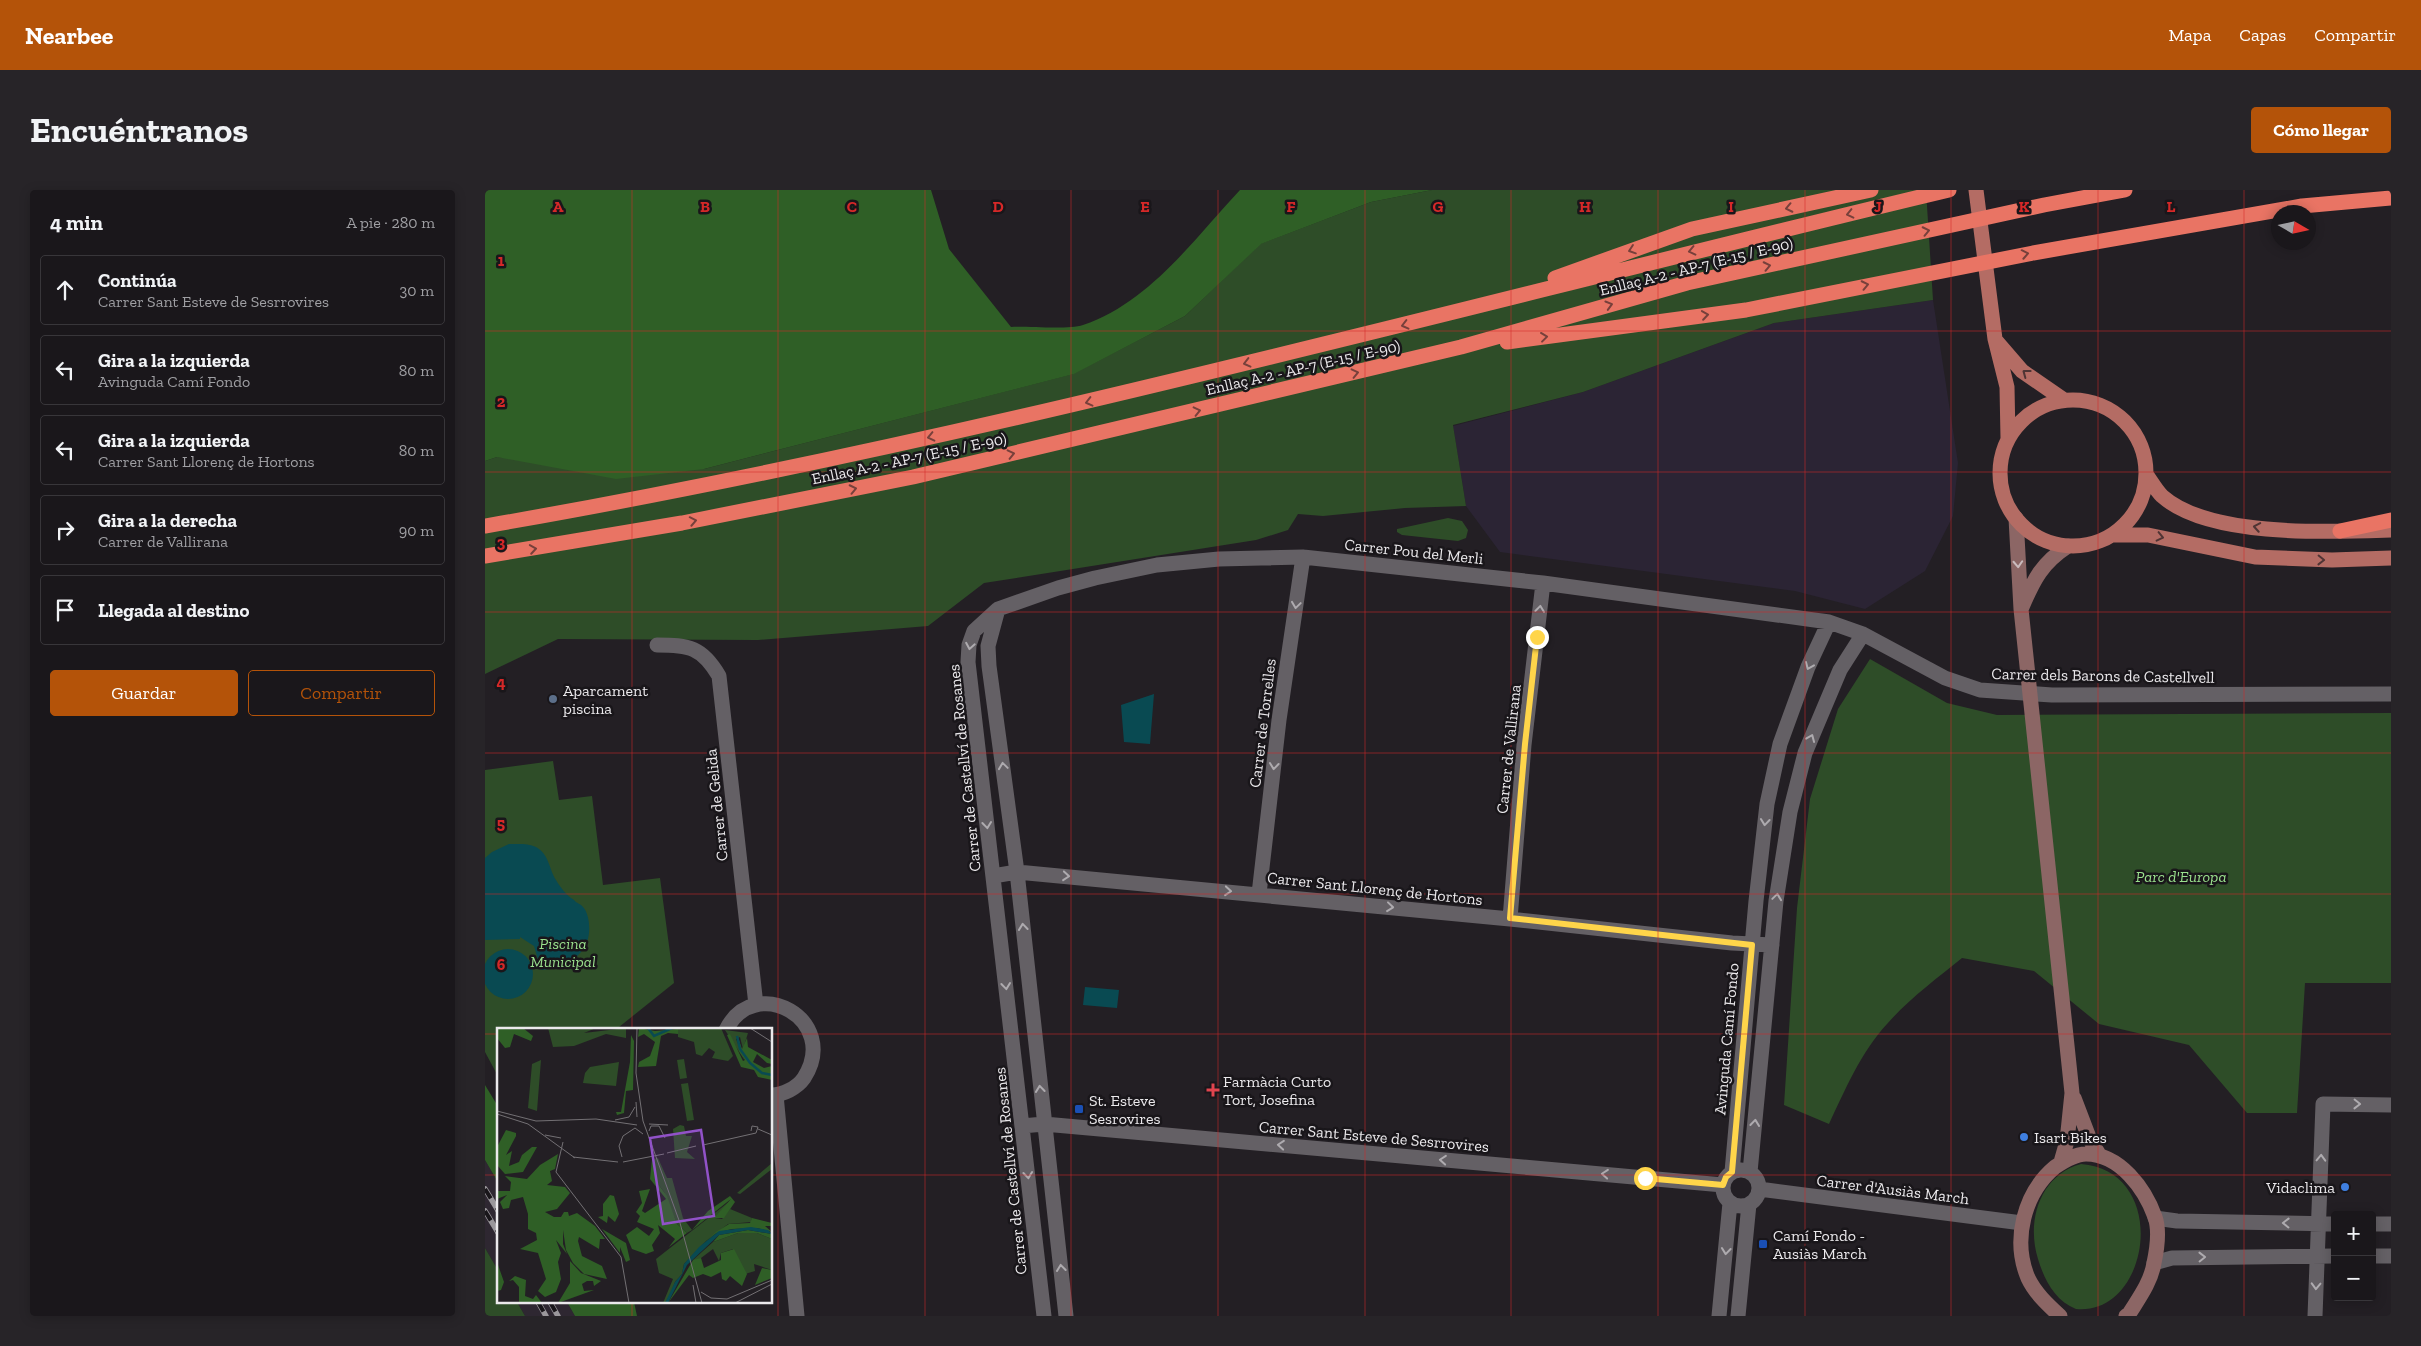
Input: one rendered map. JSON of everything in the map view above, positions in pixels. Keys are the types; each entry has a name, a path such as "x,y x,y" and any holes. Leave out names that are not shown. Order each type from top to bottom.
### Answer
{"highway":[{"path":"1452,314 1692,230 1871,190"},
{"name":"Enllaç A-2 - AP-7 (E-15 / E-90)","path":"485,526 796,468 1075,405 1452,314 1677,255 1949,190"},
{"name":"Enllaç A-2 - AP-7 (E-15 / E-90)","path":"485,556 682,523 913,477 1461,347 1687,283 2044,205 2125,190"},
{"path":"1461,347 1746,310 2052,250 2302,206 2391,198"},
{"path":"2340,532 2391,520"}],"main road":[{"path":"1976,190 1995,339 2007,387 2008,439"},
{"path":"1995,339 2022,371 2064,400"},
{"path":"2112,536 2130,519 2142,498 2147,474 2143,449 2131,427 2112,410 2089,401 2064,400 2041,406 2022,420 2008,439 2001,461 2000,484 2007,506 2016,518 2035,536 2051,543 2068,546 2091,544 2112,536 2148,535 2247,555 2282,559 2391,558"},
{"path":"2147,474 2161,495 2178,507 2210,519 2269,529 2303,532 2391,530"},
{"path":"2016,518 2021,608 2073,1093 2067,1142 2061,1162"},
{"path":"2021,608 2034,579 2043,567 2052,556 2068,546"},
{"path":"2073,1093 2090,1140 2100,1156"},
{"path":"2060,1316 2043,1300 2028,1278 2020,1247 2023,1223 2031,1197 2045,1176 2061,1162 2077,1155 2100,1156 2122,1167 2131,1176 2155,1218 2157,1239 2151,1276 2128,1315"}],"street":[{"name":"Carrer Pou del Merli","path":"999,609 1058,588 1157,565 1219,559 1303,557 1543,584 1829,622"},
{"name":"Carrer de Torrelles","path":"1259,894 1279,720 1303,557"},
{"name":"Carrer de Vallirana","path":"1510,918 1525,744 1543,584"},
{"path":"999,609 988,646 989,666 1017,872 1066,1316"},
{"name":"Carrer de Castellví de Rosanes","path":"999,609 974,631 969,645 968,662 1044,1316"},
{"name":"Carrer dels Barons de Castellvell","path":"1829,622 1863,634 1945,678 1980,690 2052,695 2391,694"},
{"name":"Avinguda Camí Fondo","path":"1732,1172 1752,945 1767,804 1781,744 1808,667 1829,622"},
{"path":"1750,1172 1776,901 1790,812 1805,753 1840,670 1863,634"},
{"name":"Carrer de Gelida","path":"657,645 680,645 698,651 710,661 719,676 755,1005"},
{"name":"Carrer Sant Llorenç de Hortons","path":"993,876 1017,872 1510,918 1752,945 1772,945"},
{"path":"727,1028 741,1011 755,1005 770,1004 785,1007 797,1015 807,1026 812,1040 813,1054 809,1069 801,1081 790,1090 773,1095 797,1316"},
{"path":"2315,1316 2323,1104 2391,1105"},
{"name":"Carrer Sant Esteve de Sesrrovires","path":"1022,1126 1044,1124 1723,1185"},
{"path":"1744,1170 1750,1172 1756,1178 1759,1189 1755,1200 1749,1204 1737,1206 1725,1198 1723,1185 1726,1177 1732,1172 1744,1170"},
{"name":"Carrer d'Ausiàs March","path":"1759,1189 2023,1223"},
{"path":"1719,1316 1731,1203"},
{"path":"1738,1316 1749,1204"},
{"path":"2155,1218 2177,1221 2331,1224"},
{"path":"2376,1224 2391,1224"},
{"path":"2154,1263 2172,1258 2331,1256"},
{"path":"2376,1256 2391,1256"}],"shaded area":[{"path":"1933,300 1958,463 1953,516 1925,571 1865,609 1795,591 1500,552 1466,506 1453,426 1583,392 1774,323"},
{"path":"485,1160 497,1181 497,1269 485,1248"},
{"path":"518,1304 568,1304 575,1316 525,1316"}],"green space":[{"path":"485,190 931,190 949,249 1011,327 1058,328 1083,325 1107,315 1129,302 1169,268 1240,190 1432,190 1371,202 1261,244 1185,316 1074,374 704,469 616,479 497,457 485,461"},
{"path":"1432,190 1926,190 1933,300 1774,323 1583,392 1453,425 1466,506 1405,508 1323,516 1298,514 1288,530 1256,540 984,583 928,626 758,640 558,639 485,674 485,461 497,457 704,469 1073,374 1185,316 1260,244 1371,202"},
{"path":"1448,518 1462,521 1468,530 1466,538 1458,541 1402,535 1397,532 1397,529"},
{"name":"Parc d'Europa","path":"1870,659 1947,703 1997,715 2391,713 2391,983 2305,983 2297,1113 2247,1113 2189,1045 2099,1024 2034,971 1962,958 1895,1015 1878,1035 1854,1072 1829,1124 1784,1105 1797,908 1810,799 1838,709"},
{"name":"Piscina Municipal","path":"553,761 559,800 592,796 603,885 660,878 674,983 619,1028 497,1028 497,1074 485,1052 485,770"},
{"path":"485,1085 497,1105 497,1181 485,1160"},
{"path":"2081,1164 2110,1173 2129,1191 2139,1215 2140,1242 2134,1268 2121,1290 2101,1305 2076,1309 2062,1301 2047,1282 2038,1259 2034,1230 2040,1201 2046,1189 2055,1178"},
{"path":"485,1248 497,1269 497,1304 518,1304 525,1316 485,1316"},
{"path":"568,1304 634,1304 637,1316 575,1316"}],"water":[{"path":"1154,694 1150,744 1124,742 1121,705"},
{"path":"509,844 530,845 540,850 562,888 586,911 589,935 586,944 582,951 568,963 541,970 534,946 520,937 520,939 485,940 485,858 492,852"},
{"path":"508,949 522,953 529,960 533,974 529,988 522,995 508,999 494,995 487,988 483,974 487,960 494,953"},
{"path":"1085,987 1119,990 1117,1008 1083,1005"}],"railway":[{"path":"485,1189 497,1209"},
{"path":"485,1211 497,1231"},
{"path":"539,1304 546,1316"},
{"path":"551,1304 558,1316"}],"place":[{"name":"Aparcament piscina","path":"553,699"},
{"name":"Farmàcia Curto Tort, Josefina","path":"1213,1090"},
{"name":"St. Esteve Sesrovires","path":"1079,1109"},
{"name":"Isart Bikes","path":"2024,1137"},
{"name":"Vidaclima","path":"2345,1187"},
{"name":"Camí Fondo - Ausiàs March","path":"1763,1244"}],"route":[{"path":"1537,637 1525,744 1510,918 1752,945 1732,1172 1726,1177 1723,1185 1645,1178"}]}
